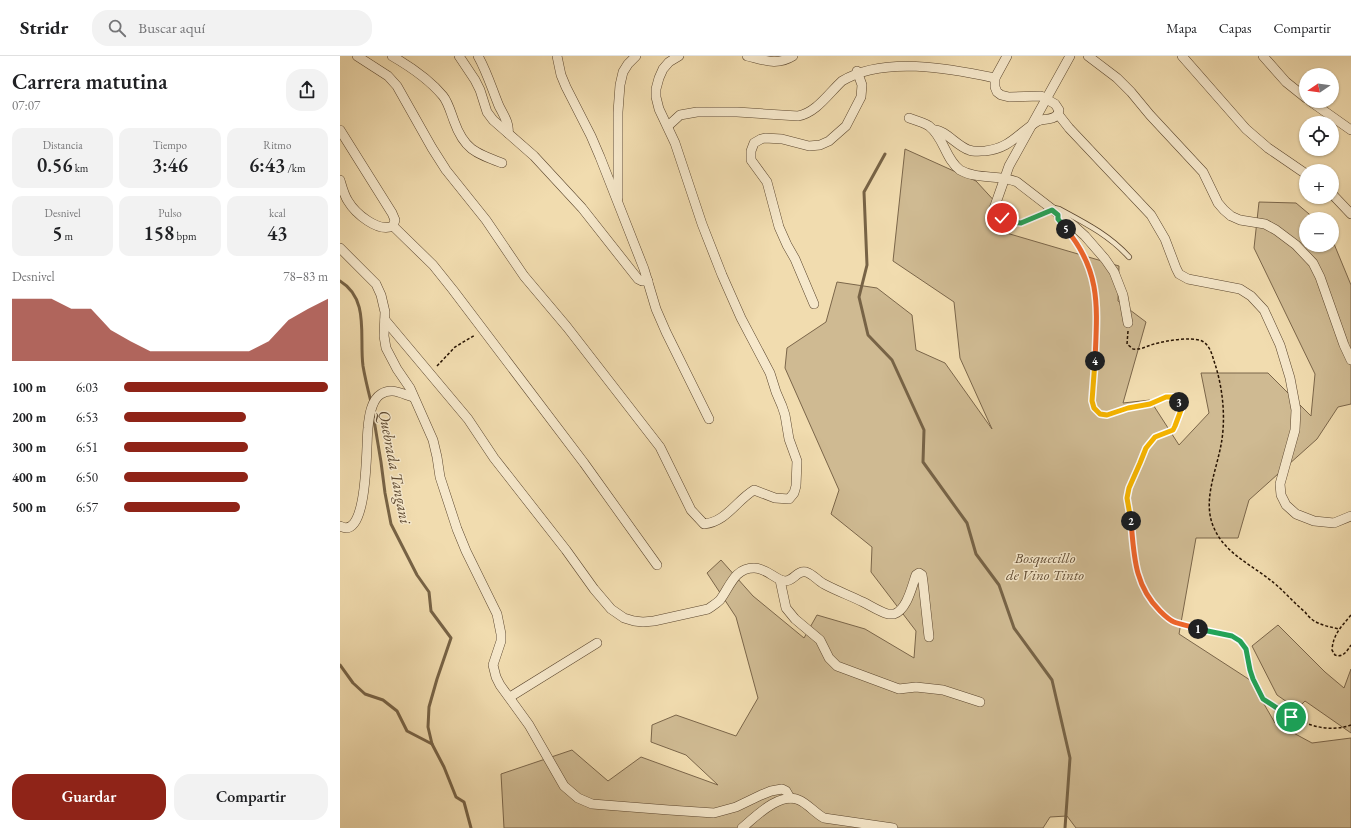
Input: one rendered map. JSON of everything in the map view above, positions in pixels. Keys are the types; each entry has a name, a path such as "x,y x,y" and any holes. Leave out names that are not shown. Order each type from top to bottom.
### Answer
{"street":[{"path":"357,56 388,76 397,86 446,170 486,220 524,276 660,447 691,510 704,524 721,519 746,495 754,490 775,498 789,499 794,493 796,486 797,461 789,439 784,411 770,373 741,318 722,275 702,224 676,143 659,109 656,97 656,89 659,78 663,69 669,62 679,56"},
{"path":"392,56 411,67 444,96 458,133 464,143 474,151 502,163"},
{"path":"459,56 475,80 487,112 493,120 534,156 576,202 638,279 648,281"},
{"path":"478,56 507,121 509,130 508,133"},
{"path":"557,56 566,87 591,136 648,281 656,309 709,419"},
{"path":"616,201 618,198 618,112 620,85 623,72 636,56"},
{"path":"747,56 774,62 786,60 793,56"},
{"path":"1007,56 995,78 995,87 997,92 1001,95 1009,97 1034,95 1041,96 1056,104 1059,110 1058,114 1078,138 1151,215 1165,239 1179,274 1188,279 1240,289 1251,296 1264,310 1280,345 1290,378 1296,410 1295,430 1280,484 1281,495 1286,505 1296,514 1314,521 1334,523 1351,516"},
{"path":"991,217 1009,166 1070,56"},
{"path":"1088,56 1117,78 1131,92 1150,115 1203,172 1218,203 1224,210 1231,216 1240,220 1265,224 1276,230 1296,245 1313,263 1351,360"},
{"path":"1182,56 1246,129 1268,148 1299,169"},
{"path":"1264,56 1286,82 1299,92"},
{"path":"668,126 680,115 693,112 737,112 793,116 804,115 814,109 842,81 858,71 888,62 928,64 995,78"},
{"path":"814,304 795,259 779,227 767,182 751,160 751,151 754,143 761,138 782,139 809,146 820,145 829,141 846,126 861,97 862,85 858,71"},
{"path":"1320,108 1351,130"},
{"path":"934,130 940,130 970,151 982,151 1000,148 1012,142 1038,122 1053,118 1058,114"},
{"path":"909,118 924,123 934,130 952,163 959,169 969,174 1005,178 1017,182 1085,236 1114,272 1123,294 1128,323"},
{"path":"340,130 392,213 395,220 393,226"},
{"path":"340,180 347,200 357,212 377,226 385,228 393,226"},
{"path":"1339,201 1351,214"},
{"path":"393,226 433,265 584,463 657,565"},
{"path":"340,248 376,284 382,295 385,312 384,336 386,348 397,369 410,388 433,440 440,477 457,529 497,614 501,629 501,641 493,665 494,671 500,685 529,725 564,786 578,798 592,804 669,810 714,812 736,807 761,795 782,789 786,791 790,798"},
{"path":"385,320 468,419 494,458 566,550 594,589 611,609 624,618 634,621 654,621 708,609 720,599 730,582 737,575 754,568 765,570 780,580 788,580 800,572 806,572 824,584 874,608 889,614 894,614 899,612 906,603 916,575 920,573 923,582 929,637"},
{"path":"340,526 346,528 350,527 356,522 358,516 365,487 368,430 372,408 375,401 380,395 390,390 413,397"},
{"path":"780,580 786,608 820,640 829,658 837,666 899,689 916,687 943,690 980,702"},
{"path":"510,697 597,642"},
{"path":"742,828 770,806 780,800 790,798 798,800 816,814 824,818 892,828"}],"lane":[{"path":"1002,218 1010,222 1021,223 1055,208 1059,208 1095,228 1115,243 1129,257"}],"path":[{"path":"1078,242 1089,267 1096,302 1092,401 1094,408 1100,414 1107,415 1128,408 1150,404 1166,397 1173,397 1179,402 1180,406 1179,418 1173,430 1155,437 1146,448 1128,493 1135,564 1146,594 1157,608 1173,622 1232,636 1240,641 1246,649 1253,679 1263,699 1291,717 1306,724 1320,728 1341,728 1351,725"},
{"path":"1128,323 1126,341 1133,349 1144,348 1166,341 1186,339 1198,340 1209,347 1220,382 1223,413 1221,445 1212,484 1209,508 1214,529 1222,541 1249,567 1265,576 1314,622 1327,627 1339,629"},
{"path":"429,374 454,347 469,338 484,332"},
{"path":"1351,615 1339,629 1334,639 1332,647 1333,652 1338,656 1344,654 1351,645"}],"green space":[{"name":"Bosquecillo de Vino Tinto","path":"905,149 976,181 999,206 1003,232 1119,266 1118,301 1146,322 1123,403 1150,400 1179,445 1209,413 1201,373 1268,373 1311,416 1315,374 1254,248 1259,202 1296,203 1307,212 1299,212 1299,252 1337,252 1351,285 1351,404 1338,407 1317,439 1249,500 1238,538 1196,538 1179,634 1250,680 1275,723 1312,743 1351,738 1351,828 1076,828 1067,816 1050,817 1043,828 504,828 501,774 572,750 608,781 641,757 718,785 686,755 651,742 652,725 676,715 736,736 758,698 736,617 707,573 721,560 753,596 804,638 817,615 865,629 914,658 916,631 871,572 872,547 831,514 839,490 785,368 787,348 826,322 837,282 877,288 912,315 916,350 945,363 992,429 960,358 954,302 893,261"},
{"path":"1278,625 1325,672 1344,688 1351,669 1351,733 1305,701 1297,709 1277,695 1252,646"}],"waterway":[{"path":"885,154 864,192 867,265 859,297 868,335 892,360 924,430 923,462 967,523 976,554 999,585 1014,628 1052,680 1070,758 1065,828"},
{"name":"Quebrada Tangani","path":"340,281 356,298 359,308 362,331 363,366 371,402"},
{"name":"Quebrada Tangani","path":"373,414 391,524 417,575 429,592 431,611 451,638 429,707 428,727 432,744 444,767 456,797 464,802 471,828"},
{"path":"340,665 353,683 365,694 383,700 397,711 407,731 432,744"}],"route":[{"path":"1002,218 1016,224 1052,210 1058,215 1058,219 1078,242 1084,254 1093,280 1097,312 1092,401 1092,405 1096,412 1107,415 1128,408 1150,404 1166,397 1173,397 1179,402 1181,410 1173,430 1155,437 1143,452 1129,488 1127,498 1130,512 1135,564 1146,594 1157,608 1173,622 1232,636 1240,641 1246,649 1253,679 1263,699 1291,717"}]}
